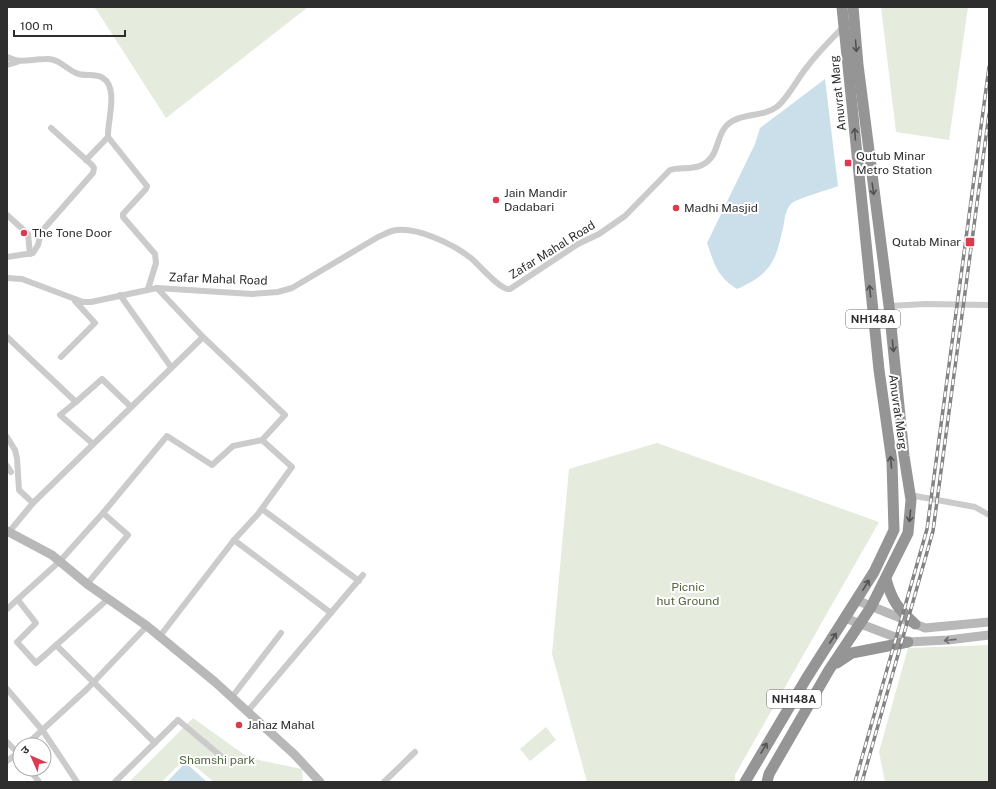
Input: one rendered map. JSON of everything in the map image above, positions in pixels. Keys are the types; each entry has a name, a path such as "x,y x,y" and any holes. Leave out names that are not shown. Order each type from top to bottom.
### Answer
{"highway":[{"name":"Anuvrat Marg","path":"745,782 802,685 874,572 894,530 892,462 879,370 842,7"},
{"name":"Anuvrat Marg","path":"767,782 769,774 829,670 858,624 871,607 908,533 910,495 904,456 889,306 869,158 853,7"},
{"path":"886,579 894,603 902,613 915,624"},
{"path":"829,670 842,658 852,653 908,642"}],"street":[{"name":"Zafar Mahal Road","path":"7,278 22,279 74,300 91,302 157,288 252,294 278,292 309,279 378,237 392,231 403,230 417,232 459,250 479,265 503,288 510,289 578,244 599,234 625,216 670,170 678,168 694,168 711,158 716,152 723,131 727,125 734,120 766,112 779,105 813,59 844,26"},
{"path":"7,57 17,62"},
{"path":"7,65 17,62 48,58 56,60 80,75 104,78 110,87 111,96 108,137 86,160"},
{"path":"7,258 30,254 36,250 41,232 93,173 94,168 51,128"},
{"path":"108,137 147,186 146,189 122,214 155,254 156,264 148,289"},
{"path":"7,215 28,234 30,254"},
{"path":"7,609 60,561 103,513 167,436 212,465 233,446 262,440 285,414 203,336 157,288"},
{"path":"120,295 171,367"},
{"path":"61,358 95,323 74,300"},
{"path":"889,306 989,305"},
{"path":"203,336 33,503 8,531 38,546 60,561 87,584 160,636 232,697 320,782"},
{"path":"7,337 76,402"},
{"path":"93,444 60,415 102,379 131,407"},
{"path":"7,437 18,458 19,490 33,503"},
{"path":"160,636 234,540 262,509 292,467 262,440"},
{"path":"7,466 12,472"},
{"path":"910,495 975,507 989,515"},
{"path":"262,509 359,581"},
{"path":"87,584 128,535 103,513"},
{"path":"234,540 331,613"},
{"path":"247,712 363,575"},
{"path":"18,600 36,623 18,640 18,643 36,663 108,599"},
{"path":"856,600 915,624 931,627 989,622"},
{"path":"846,618 858,624 908,642 948,640 989,635"},
{"path":"36,737 94,682 147,626"},
{"path":"232,697 281,633"},
{"path":"56,646 155,743"},
{"path":"7,689 43,731 77,782"},
{"path":"115,782 178,720 228,762"},
{"path":"384,782 415,752"}],"green space":[{"path":"92,7 308,7 166,118 96,9"},
{"path":"881,7 968,7 949,140 896,132"},
{"name":"Picnic hut Ground","path":"657,443 879,522 735,775 735,782 587,782 552,654 569,469"},
{"path":"989,645 989,782 885,782 879,752 908,648"},
{"name":"Shamshi park","path":"193,718 249,758 302,769 303,782 214,782 185,758 162,782 129,782"},
{"path":"546,727 556,740 530,761 520,749"}],"water":[{"path":"825,79 838,186 801,199 792,203 788,207 778,247 771,264 766,271 758,277 737,289 721,275 712,258 707,243 755,144 760,128"},
{"path":"186,763 207,782 167,782"}],"railway":[{"path":"855,782 927,529 989,67"},
{"path":"862,782 933,531 989,114"}],"place":[{"name":"Qutub Minar Metro Station","path":"848,163"},
{"name":"Jain Mandir Dadabari","path":"496,200"},
{"name":"Madhi Masjid","path":"676,208"},
{"name":"The Tone Door","path":"24,233"},
{"name":"Qutab Minar","path":"970,242"},
{"name":"Jahaz Mahal","path":"239,725"}]}
